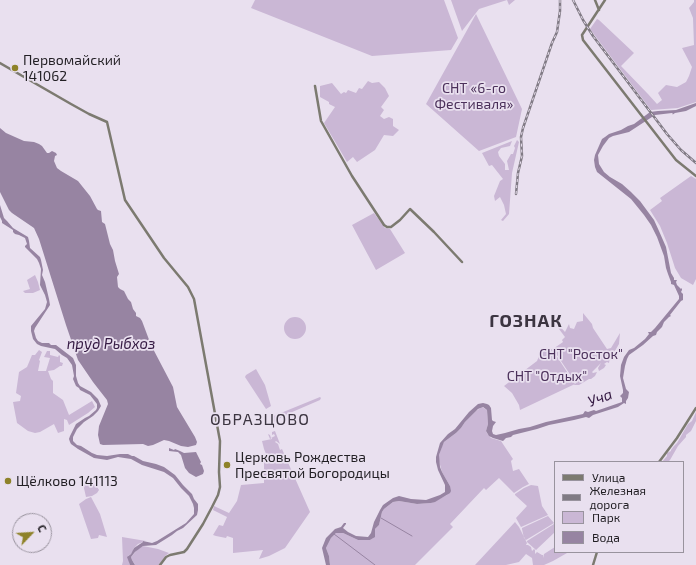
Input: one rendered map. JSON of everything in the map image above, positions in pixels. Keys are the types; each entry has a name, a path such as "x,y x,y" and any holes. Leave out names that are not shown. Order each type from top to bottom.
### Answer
{"street":[{"path":"595,0 599,10"},
{"path":"605,0 582,37 676,160 696,176"},
{"path":"0,63 89,114 107,122 125,200 167,262 188,287 194,299 220,441 220,487 212,507 187,550 166,557 160,565"},
{"path":"315,86 321,121 352,176 384,225 391,227 410,209 462,262"},
{"path":"660,461 677,438 696,408"},
{"path":"593,565 597,553"}],"green space":[{"path":"255,0 444,0 458,38 451,50 372,56 251,8"},
{"path":"451,0 507,0 479,9 462,31"},
{"path":"507,0 515,0 509,5"},
{"path":"694,0 696,0 696,102 678,108 651,110 590,29 597,19 599,20 634,53 621,66 657,104 662,100 658,93 666,85 677,87 686,82 689,76 692,67 682,48 694,45 693,18 689,8"},
{"name":"СНТ «6-го Фестиваля»","path":"476,14 522,109 516,137 479,151 426,104"},
{"path":"368,81 372,83 379,82 385,88 389,96 381,107 384,110 380,116 384,119 389,117 393,119 393,126 399,130 393,136 384,135 375,150 357,162 353,157 347,162 324,123 335,107 320,97 320,86 332,83 341,94 344,92 346,93 348,90 356,93 359,88 362,89"},
{"path":"517,140 519,142 512,173 509,214 503,221 501,220 506,214 504,205 500,197 495,201 494,196 500,181 503,179 492,165 489,166 482,153 512,141 510,146 501,148 498,152 505,164 505,170 509,170 507,161 511,154 513,154 515,148 514,146"},
{"path":"691,176 696,179 696,279 693,285 681,278 675,268 660,226 650,210 662,201 660,198"},
{"path":"374,213 385,228 390,229 405,253 376,270 352,225"},
{"path":"35,275 40,290 33,293 25,293 23,291 30,289 27,280"},
{"name":"СНТ \"Росток\"","path":"583,313 592,324 593,328 607,349 611,348 620,333 619,344 610,357 609,363 607,362 604,364 606,365 604,368 599,371 598,368 601,363 592,372 597,372 595,376 579,385 574,385 576,383 553,349 563,342 562,340 565,337 553,321 554,320 565,332 569,324 570,328 574,329 577,322 583,321"},
{"path":"295,317 303,320 306,328 303,336 295,339 287,336 284,328 287,320"},
{"name":"СНТ \"Отдых\"","path":"542,349 552,349 575,384 520,410 519,405 512,393 504,386 537,361"},
{"path":"39,350 42,352 39,360 38,371 46,371 50,358 44,357 47,351 50,351 50,355 60,356 60,362 63,363 62,366 48,371 53,381 53,393 63,400 69,415 92,401 95,407 69,425 67,420 64,419 64,431 58,433 54,424 40,432 35,433 28,431 17,423 13,402 20,401 21,396 16,393 19,372 27,367 32,355 35,355"},
{"path":"256,369 265,385 271,406 266,409 245,377"},
{"path":"320,397 320,400 283,416 275,422 272,420 271,417"},
{"path":"482,407 487,410 487,433 491,438 501,441 513,459 511,461 513,471 519,469 529,484 514,493 499,478 486,490 484,488 450,524 453,527 415,565 330,565 326,548 331,538 336,533 343,533 358,540 370,540 373,538 375,529 379,525 382,512 393,502 399,501 417,504 431,503 447,495 450,486 442,472 439,461 442,446 444,442 456,433 476,411"},
{"path":"696,412 696,421 691,431 678,446 670,460 663,461 667,456 667,453 671,451 677,443 688,424 692,421"},
{"path":"275,431 280,444 276,441 275,442 278,444 280,450 282,449 310,512 285,548 259,559 263,550 233,553 233,538 213,535 219,525 223,526 227,517 213,510 214,506 229,513 237,501 241,485 264,483 264,457 268,455 266,454 262,441 272,439 270,439 268,434 271,438 275,436 274,434 272,435 272,432"},
{"path":"85,482 92,482 96,485 99,490 97,493 86,497 83,484"},
{"path":"531,485 538,486 542,506 548,515 521,527 516,518 527,506 515,494"},
{"path":"91,497 100,514 107,537 99,535 98,538 91,539 79,504"},
{"path":"548,516 554,523 526,540 524,538 522,528"},
{"path":"515,522 527,543 526,545 531,547 532,551 534,549 535,550 535,554 537,552 543,555 543,558 544,554 554,548 554,553 567,553 544,565 533,565 532,558 526,554 519,562 506,565 475,565"},
{"path":"554,524 554,533 536,550 527,541"},
{"path":"122,537 146,541 138,544 128,556 130,565 122,565"},
{"path":"143,546 169,553 159,565 135,565 131,557"}],"water":[{"path":"696,103 696,106 686,111 672,115 672,113 655,115 629,132 609,138 598,155 599,164 604,172 631,192 640,201 654,220 666,247 671,273 674,280 677,280 677,285 681,289 682,288 681,292 683,294 683,300 670,315 671,316 664,322 656,335 629,355 623,378 626,389 629,392 626,404 624,403 618,407 593,415 589,418 586,417 549,425 513,435 503,441 489,436 486,431 488,424 487,410 483,407 478,409 456,433 444,442 439,455 440,467 450,486 450,493 431,503 417,504 399,501 393,502 382,512 379,525 375,529 375,537 370,540 358,540 343,533 336,533 331,538 326,548 330,565 326,565 322,548 326,538 344,523 346,524 343,528 348,532 356,536 368,537 383,505 393,498 399,496 411,499 426,500 445,492 445,485 436,462 440,443 478,404 487,404 491,408 492,420 496,422 492,431 493,434 496,435 583,414 585,411 596,411 622,402 622,398 620,396 623,393 623,390 620,376 621,365 624,357 629,350 645,339 649,334 648,332 651,332 655,328 679,299 679,296 674,285 671,284 664,256 651,225 631,199 597,172 594,160 595,155 602,139 609,134 634,124 650,112 676,110"},
{"name":"пруд Рыбхоз","path":"0,128 6,133 24,141 39,144 47,153 52,151 56,153 57,155 55,156 54,161 57,168 78,181 90,196 97,209 101,211 102,222 105,224 119,274 117,277 118,287 124,291 131,302 136,316 142,321 151,345 173,387 177,407 195,437 197,442 196,445 188,447 181,446 164,440 148,446 143,444 100,444 98,435 99,426 108,404 107,400 78,360 39,239 34,228 9,210 0,192"},
{"path":"0,205 4,218 13,228 28,237 30,248 40,257 41,260 43,270 42,275 50,305 35,328 34,331 36,338 42,343 56,345 73,358 76,365 76,376 78,383 98,399 101,406 93,416 77,429 73,437 73,441 77,445 97,455 107,456 128,454 143,461 164,467 175,475 192,494 198,504 197,515 183,528 156,545 143,546 135,552 131,557 135,565 130,565 127,557 131,554 134,548 143,541 152,543 157,541 186,523 194,514 193,504 189,496 173,478 164,472 142,465 131,459 118,457 107,460 94,458 71,444 69,439 76,424 96,410 97,404 90,395 80,390 76,386 73,379 74,376 72,365 67,358 55,349 37,344 33,339 31,326 45,309 47,302 40,285 41,269 37,259 25,247 27,244 25,238 15,234 13,230 2,223 0,217"},
{"path":"169,448 184,453 196,452 204,471 203,474 196,477 189,473 185,468 181,455 178,452 169,451"}],"waterway":[{"path":"381,518 412,536"},
{"path":"334,534 375,565"}],"railway":[{"path":"516,194 518,173 522,156 521,137 523,128 557,32 560,0"},
{"path":"573,0 593,36 667,134 681,150 696,163"}],"place":[{"name":"Первомайский 141062","path":"15,68"},
{"name":"Церковь Рождества Пресвятой Богородицы","path":"227,465"},
{"name":"Щёлково 141113","path":"8,481"}],"district":[{"name":"ГОЗНАК","path":"526,321"},
{"name":"ОБРАЗЦОВО","path":"260,420"}],"water label":[{"name":"Уча","path":"600,398"}]}
